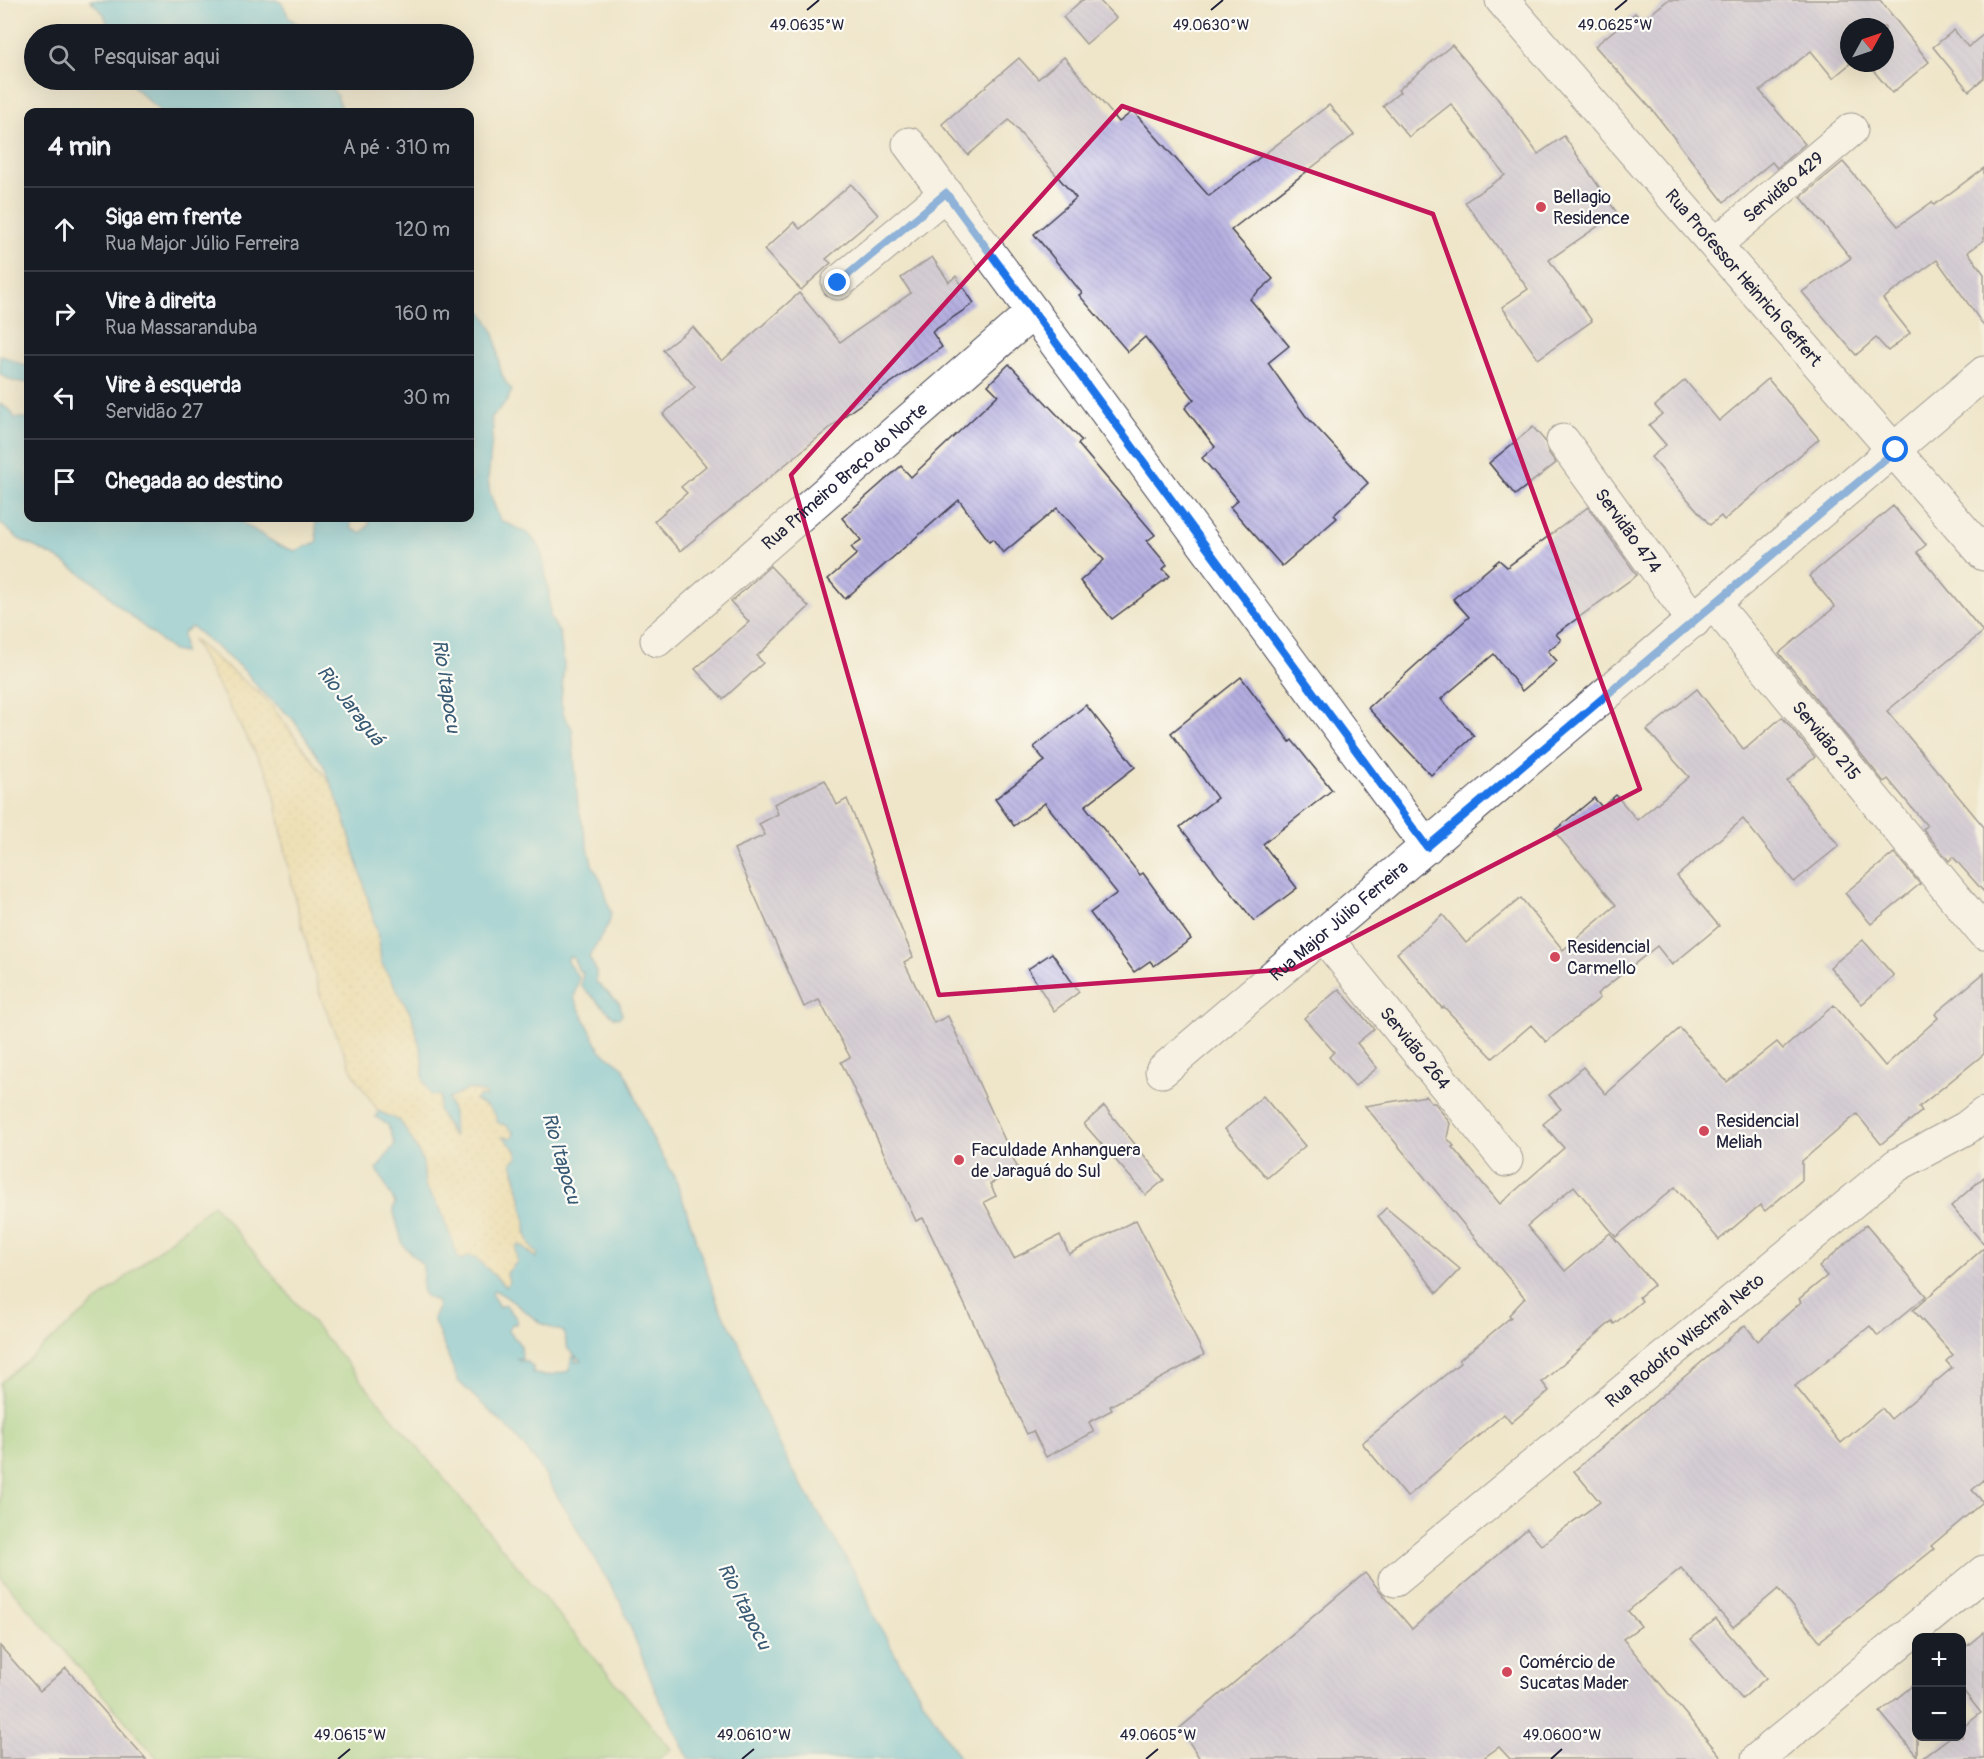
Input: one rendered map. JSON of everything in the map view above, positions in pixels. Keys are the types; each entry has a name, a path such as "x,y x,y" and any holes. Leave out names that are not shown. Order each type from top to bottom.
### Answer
{"street":[{"name":"Rua Professor Heinrich Geffert","path":"1502,0 1896,450 1984,554"},
{"name":"Servidão 429","path":"1716,244 1851,130"},
{"path":"909,144 1427,847"},
{"path":"838,283 946,193"},
{"name":"Rua Primeiro Braço do Norte","path":"657,640 1033,312"},
{"name":"Rua Major Júlio Ferreira","path":"1162,1071 1984,373"},
{"name":"Servidão 474","path":"1563,441 1704,613"},
{"name":"Servidão 215","path":"1704,613 1939,878 1984,933"},
{"name":"Servidão 264","path":"1323,935 1506,1160"},
{"name":"Rua Rodolfo Wischral Neto","path":"1395,1580 1897,1165 1966,1128 1984,1114"},
{"path":"1758,1759 1984,1572"}],"highlighted area":[{"path":"1122,106 1433,214 1640,789 1293,969 939,995 791,475"}],"sand":[{"path":"192,639 266,699 335,789 379,940 381,962 412,1016 423,1058 423,1080 441,1096 438,1110 451,1134 453,1113 447,1099 469,1089 486,1093 486,1097 475,1100 488,1107 514,1133 512,1138 504,1137 516,1150 518,1158 512,1162 525,1215 525,1233 538,1254 537,1258 520,1245 518,1262 507,1273 509,1282 506,1287 493,1274 457,1257 441,1211 425,1186 423,1162 412,1140 400,1121 378,1111 354,1075 321,998 295,899 272,783"}],"green space":[{"path":"213,1204 671,1749 659,1759 158,1759 0,1576 0,1383"}],"water":[{"path":"90,0 276,0 282,3 290,19 298,24 108,24 104,14"},
{"path":"137,90 333,90 341,108 157,108"},
{"path":"474,301 493,331 503,378 512,390 507,401 491,418 493,429 488,479 490,494 500,520 529,534 541,549 549,593 550,617 560,634 564,665 561,701 564,716 572,728 578,806 592,864 603,885 611,913 609,923 589,957 596,970 596,982 620,1004 622,1015 618,1018 614,1017 581,986 583,972 579,971 573,957 569,957 567,962 579,978 574,998 600,1050 624,1068 652,1138 675,1177 719,1307 738,1340 760,1402 789,1464 863,1586 872,1612 901,1665 960,1759 689,1759 655,1690 621,1603 539,1465 512,1432 458,1381 433,1318 438,1308 436,1301 425,1295 423,1291 423,1265 403,1245 393,1209 395,1203 377,1169 395,1144 388,1125 376,1117 378,1111 400,1121 412,1140 423,1162 425,1186 441,1211 458,1257 462,1260 468,1256 475,1257 506,1287 509,1282 507,1273 517,1262 516,1247 520,1245 536,1258 538,1254 530,1245 527,1236 522,1201 512,1162 518,1157 516,1150 503,1137 512,1138 514,1133 507,1126 497,1122 496,1116 488,1107 475,1100 479,1096 486,1097 486,1093 469,1089 448,1099 453,1113 454,1137 438,1110 441,1096 431,1095 423,1080 423,1058 412,1016 381,962 379,940 344,816 323,764 293,719 260,690 247,673 192,627 183,633 184,653 173,651 114,602 100,586 59,559 19,539 0,523 0,404 10,410 15,418 24,418 24,522 241,522 278,545 295,551 317,542 315,522 350,522 351,529 361,533 369,522 474,522","holes":["494,1290 544,1325 563,1331 568,1349 581,1361 575,1362 576,1357 572,1357 569,1371 547,1376 533,1373 533,1367 526,1361 519,1361 517,1358 522,1359 521,1346 508,1330 512,1324 516,1324 517,1319 505,1304 499,1307 492,1295"]},
{"path":"0,355 24,365 24,382 12,381 0,374"}],"building":[{"path":"1082,0 1099,0 1116,18 1086,44 1063,17"},
{"path":"1668,0 1880,0 1929,62 1892,93 1874,72 1894,72 1894,18 1840,18 1840,72 1833,78 1811,51 1760,91 1805,144 1777,168 1772,162 1724,202 1654,112 1595,46 1635,13 1642,21"},
{"path":"1954,30 1968,47 1984,34 1984,78 1969,91 1933,47"},
{"path":"1452,45 1497,98 1538,154 1564,136 1617,213 1549,260 1592,321 1538,359 1502,307 1528,289 1465,202 1505,175 1451,104 1409,137 1383,106 1400,92 1398,90"},
{"path":"1064,57 1119,122 1133,111 1209,196 1329,105 1354,135 1231,230 1273,279 1250,299 1289,346 1268,363 1305,415 1368,483 1334,515 1337,518 1282,566 1230,507 1238,500 1202,458 1215,447 1185,408 1194,399 1145,337 1128,352 1079,295 1082,293 1034,234 1076,198 1009,120 968,155 942,124 1019,58 1038,79"},
{"path":"1843,162 1898,226 1932,202 1934,205 1984,168 1984,240 1968,252 1984,274 1984,326 1937,260 1883,299 1910,333 1888,351 1876,338 1856,355 1802,292 1851,258 1801,197"},
{"path":"851,184 878,215 826,259 831,263 801,290 764,250 794,222 800,229"},
{"path":"932,257 949,282 956,276 974,303 932,332 942,347 848,413 680,551 654,521 687,493 681,487 706,466 663,414 695,387 663,350 693,327 722,361 799,293 840,342 911,293 901,278"},
{"path":"1009,364 1082,441 1078,444 1155,535 1147,541 1167,565 1163,569 1170,576 1112,619 1080,581 1104,560 1057,508 1003,553 993,539 989,541 959,500 845,599 828,579 857,554 851,547 861,540 842,518 901,466 911,477 998,395 988,385"},
{"path":"1768,379 1819,439 1724,520 1721,516 1710,525 1651,457 1666,445 1649,425 1662,414 1655,406 1685,380 1719,421"},
{"path":"1533,427 1545,441 1548,452 1556,463 1515,495 1489,463"},
{"path":"1893,506 1926,545 1917,552 1983,632 1887,711 1984,827 1984,892 1953,857 1949,861 1923,829 1927,826 1888,779 1884,782 1779,653 1835,607 1809,576"},
{"path":"1588,507 1637,575 1556,634 1561,640 1548,651 1557,661 1522,691 1494,654 1441,699 1474,736 1431,775 1368,708 1469,617 1453,599 1499,560 1507,567"},
{"path":"770,566 809,607 757,656 763,663 723,699 695,669 749,622 731,602"},
{"path":"1241,677 1290,742 1292,740 1332,790 1263,844 1297,888 1254,921 1180,827 1217,798 1171,733"},
{"path":"1697,689 1744,750 1782,717 1815,757 1787,781 1839,846 1794,882 1743,819 1677,876 1719,926 1672,965 1657,946 1597,994 1600,998 1546,1042 1531,1025 1493,1058 1444,1007 1442,1008 1397,953 1443,915 1466,943 1521,898 1563,950 1616,905 1554,831 1594,798 1602,807 1616,795 1637,820 1689,777 1647,730"},
{"path":"1086,705 1135,767 1085,806 1140,875 1143,873 1191,939 1154,966 1150,961 1134,972 1090,913 1117,893 1045,803 1014,826 995,799 1045,761 1034,747"},
{"path":"825,780 837,805 847,799 913,957 904,962 934,1023 948,1016 1018,1169 990,1184 996,1196 984,1202 1014,1258 1060,1235 1069,1254 1136,1220 1204,1355 1110,1406 1112,1410 1089,1422 1094,1432 1046,1457 1033,1431 1027,1434 923,1218 916,1221 841,1062 850,1057 819,1000 804,1007 734,849 765,835 759,824 778,814 774,804"},
{"path":"1894,853 1920,884 1871,924 1845,893"},
{"path":"1863,940 1894,976 1862,1004 1830,967"},
{"path":"1052,953 1079,992 1054,1011 1028,969"},
{"path":"1984,973 1984,1054 1919,1107 1922,1111 1881,1144 1857,1114 1802,1161 1802,1180 1765,1211 1760,1205 1719,1240 1675,1187 1616,1237 1574,1186 1527,1226 1565,1271 1610,1233 1654,1285 1639,1297 1642,1301 1614,1324 1612,1321 1542,1382 1549,1391 1511,1423 1504,1414 1407,1497 1362,1443 1461,1362 1459,1360 1511,1317 1509,1315 1525,1298 1365,1106 1426,1096 1432,1103 1435,1103 1450,1123 1447,1138 1454,1146 1452,1147 1500,1204 1564,1148 1543,1124 1561,1109 1549,1095 1583,1067 1606,1094 1680,1028 1727,1082 1777,1042 1783,1049 1834,1005 1885,1066 1938,1018 1935,1014"},
{"path":"1339,989 1374,1029 1357,1043 1377,1068 1355,1086 1329,1057 1334,1052 1304,1018"},
{"path":"1263,1096 1305,1146 1267,1178 1225,1129"},
{"path":"1104,1106 1164,1180 1146,1195 1084,1124"},
{"path":"1984,1177 1984,1244 1951,1206"},
{"path":"1386,1208 1460,1269 1437,1293 1378,1216"},
{"path":"1866,1225 1926,1296 1878,1336 1870,1326 1795,1386 1841,1443 1882,1408 1891,1419 1952,1368 1946,1361 1953,1355 1913,1310 1984,1248 1984,1480 1972,1490 1983,1502 1931,1546 1934,1549 1820,1641 1778,1589 1733,1627 1681,1568 1628,1611 1641,1626 1623,1639 1723,1759 1510,1759 1499,1747 1482,1759 1200,1759 1180,1728 1365,1573 1412,1629 1527,1529 1541,1545 1600,1502 1574,1471 1745,1325 1758,1341 1801,1302 1799,1299 1827,1276 1819,1267"},
{"path":"1716,1619 1766,1678 1742,1699 1691,1639"},
{"path":"1984,1632 1984,1759 1921,1759 1945,1741 1966,1741 1966,1725 1981,1713 1966,1694 1966,1647"},
{"path":"0,1646 40,1691 66,1668 146,1759 0,1759"},
{"path":"1912,1686 1912,1741 1917,1741 1917,1756 1880,1712"}],"place":[{"name":"Bellagio Residence","path":"1541,207"},
{"name":"Residencial Carmello","path":"1555,957"},
{"name":"Residencial Meliah","path":"1704,1131"},
{"name":"Faculdade Anhanguera de Jaraguá do Sul","path":"959,1160"},
{"name":"Comércio de Sucatas Mader","path":"1507,1672"}],"route":[{"path":"838,283 946,193 1427,847 1896,450"}],"water label":[{"name":"Rio Itapocu","path":"447,686"},
{"name":"Rio Jaraguá","path":"351,705"},
{"name":"Rio Itapocu","path":"562,1158"},
{"name":"Rio Itapocu","path":"745,1606"}]}
